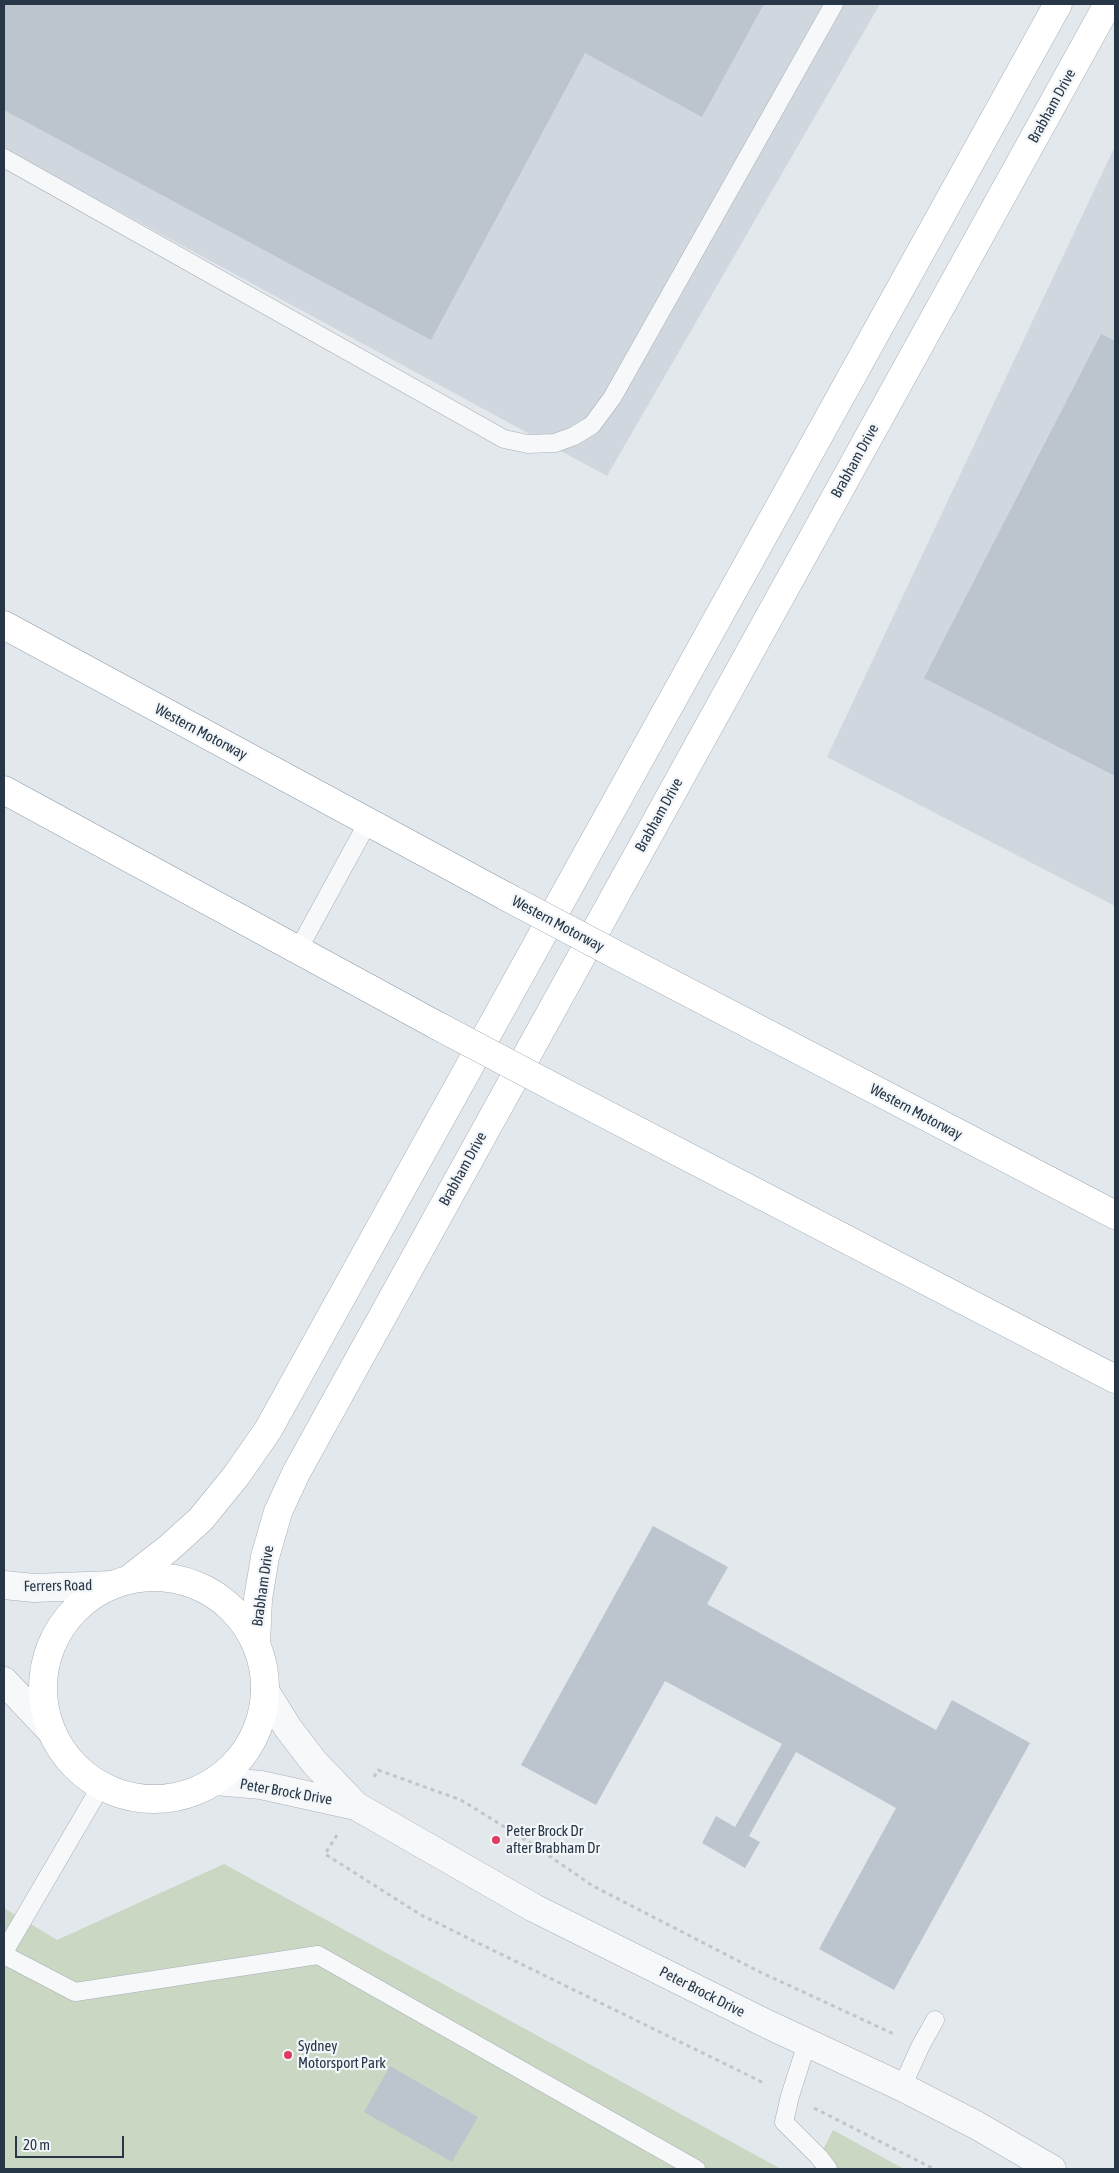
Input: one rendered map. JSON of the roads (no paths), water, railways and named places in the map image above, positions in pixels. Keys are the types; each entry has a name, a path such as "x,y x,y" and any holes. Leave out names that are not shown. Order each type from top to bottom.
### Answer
{"main road":[{"path":"120,1582 150,1577 172,1578 193,1584 206,1590 230,1607 244,1623 256,1642 261,1658 265,1691 261,1718 251,1742 235,1764 214,1781 194,1792 162,1798 146,1798 123,1794 101,1786 71,1762 51,1730 44,1710 42,1688 44,1666 51,1645 62,1626 76,1609 92,1595 120,1582 168,1548 201,1519 236,1476 268,1430 1058,4"},
{"name":"Brabham Drive","path":"256,1642 258,1599 265,1557 278,1512 296,1473 1108,4"},
{"name":"Western Motorway","path":"4,625 507,897 1115,1215"},
{"path":"4,790 438,1026 1115,1379"}],"street":[{"name":"Ferrers Road","path":"4,1585 34,1588 120,1582"},
{"path":"4,1682 51,1730"},
{"name":"Peter Brock Drive","path":"265,1691 288,1728 314,1762 356,1806 534,1908 807,2043 902,2087 976,2125 1052,2169"},
{"name":"Peter Brock Drive","path":"214,1781 261,1784 356,1806"}],"lane":[{"path":"4,158 504,439 528,444 555,443 574,436 592,425 612,398 834,4"},
{"path":"298,950 368,822"},
{"path":"101,1786 4,1953 75,1992 318,1956 696,2169"},
{"path":"902,2087 920,2047 935,2020"},
{"path":"807,2043 790,2096 784,2122 819,2157 828,2169"}],"place":[{"name":"Peter Brock Dr after Brabham Dr","path":"496,1840"},
{"name":"Sydney Motorsport Park","path":"288,2055"}]}
